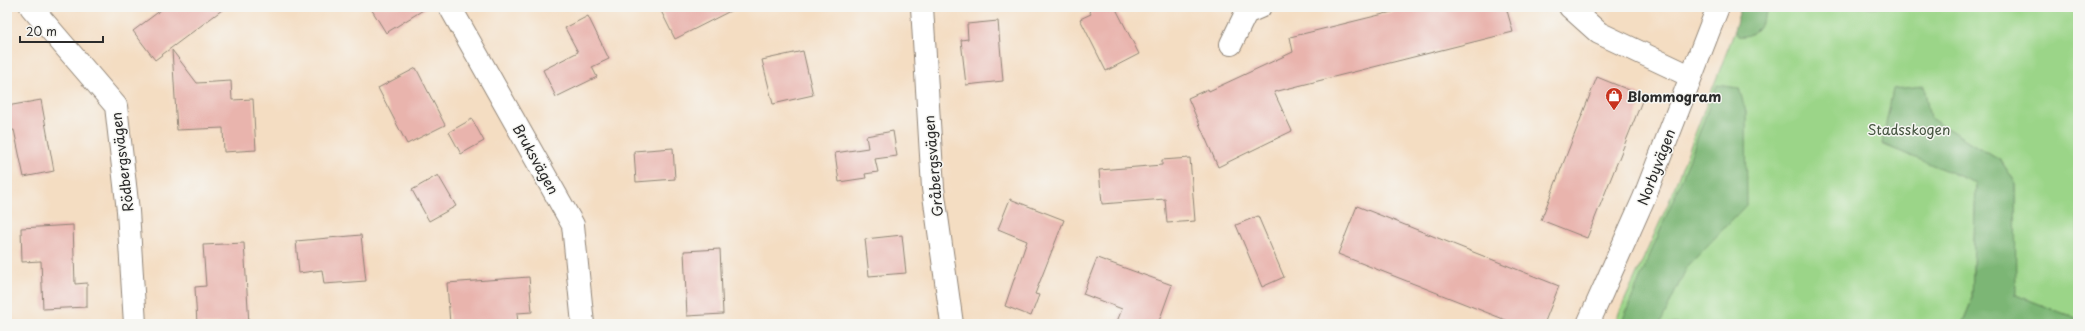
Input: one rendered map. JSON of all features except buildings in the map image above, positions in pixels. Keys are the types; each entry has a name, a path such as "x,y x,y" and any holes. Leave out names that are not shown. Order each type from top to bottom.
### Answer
{"street":[{"name":"Rödbergsvägen","path":"31,7 116,106 128,211 135,324"},
{"name":"Bruksvägen","path":"450,7 573,225 583,324"},
{"name":"Gråbergsvägen","path":"922,7 933,188 952,324"},
{"path":"1230,44 1246,13 1260,7"},
{"path":"1570,7 1600,33 1690,76"},
{"name":"Norbyvägen","path":"1588,324 1644,198 1718,7"}],"green space":[{"path":"1741,7 1769,7 1758,28 1750,35 1738,36 1734,30"},
{"path":"1744,7 2078,7 2078,319 2015,295 2015,182 2001,161 1929,118 1924,86 1882,144 1976,182 1972,300 1962,324 1614,324 1668,204"},
{"path":"1717,85 1739,88 1746,112 1747,204 1687,267 1660,324 1621,324 1685,171"},
{"name":"Stadsskogen","path":"1924,86 1930,118 2001,161 2015,182 2016,295 2078,319 2078,324 1962,324 1972,300 1976,183 1882,144 1893,89"}],"place":[{"name":"Blommogram","path":"1614,111"}]}
